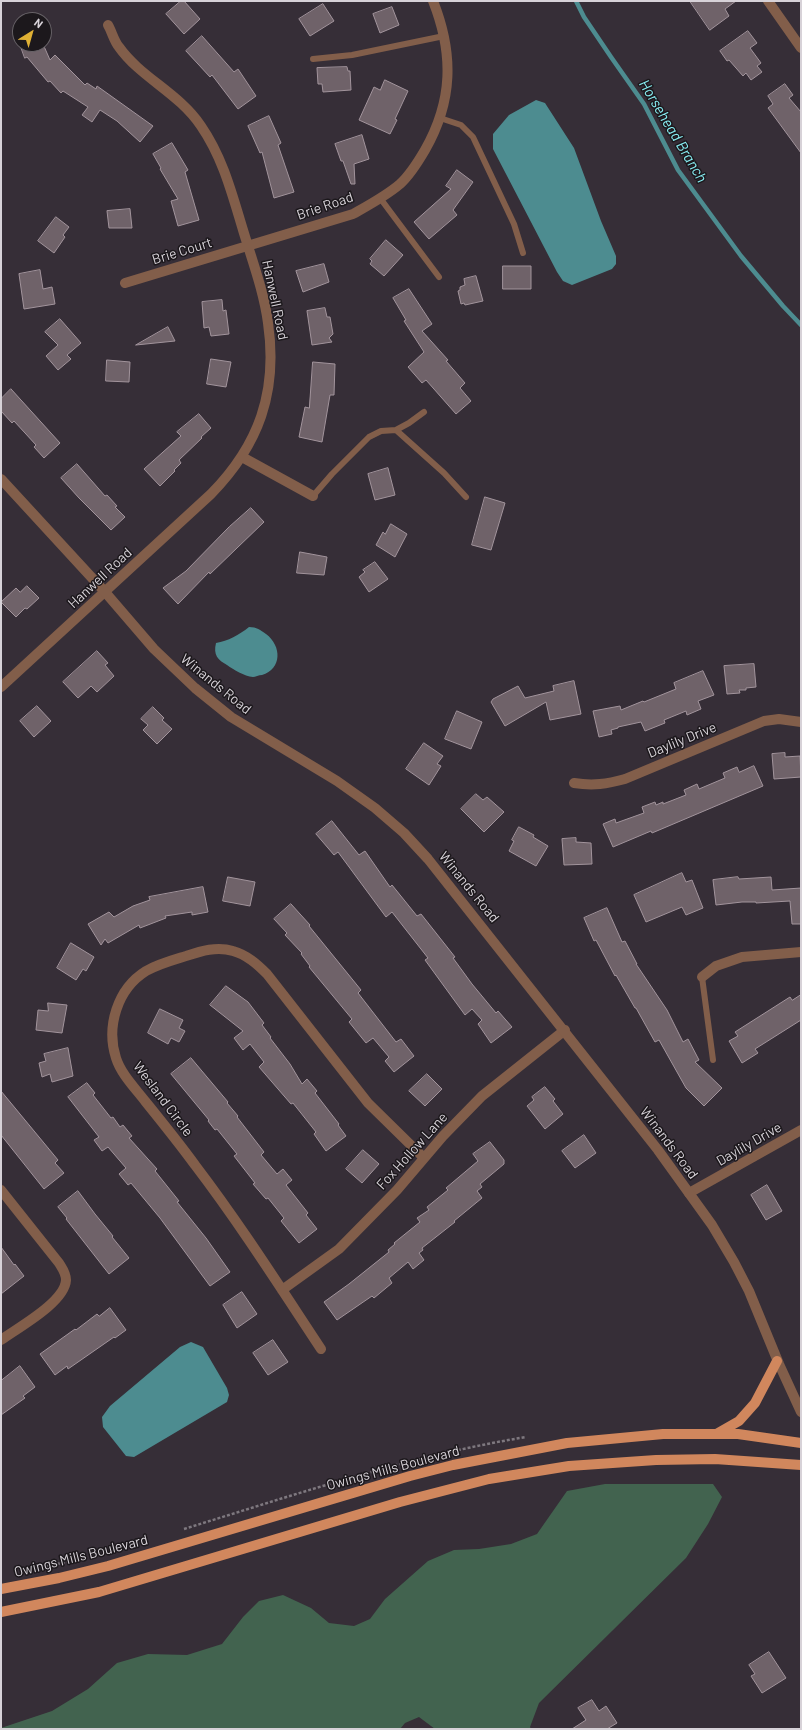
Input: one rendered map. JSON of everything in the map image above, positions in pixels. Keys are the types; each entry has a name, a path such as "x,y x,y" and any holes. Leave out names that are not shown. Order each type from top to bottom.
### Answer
{"main road":[{"path":"717,1434 739,1421 755,1404 777,1360"},
{"name":"Owings Mills Boulevard","path":"1,1589 59,1578 108,1566 410,1476 453,1465 567,1443 663,1434 738,1434 801,1443"},
{"path":"1,1612 99,1592 400,1502 488,1479 568,1466 656,1460 714,1460 801,1465"}],"street":[{"name":"Brie Road","path":"248,246 354,214 400,184 417,164 440,118 446,96 449,70 444,36 433,1"},
{"path":"768,1 801,48"},
{"name":"Hanwell Road","path":"1,687 230,475 253,436 264,408 270,381 271,349 268,322 248,246 225,170 214,145 186,106 136,66 118,47 108,25"},
{"name":"Brie Court","path":"125,283 248,246"},
{"path":"242,457 313,496"},
{"name":"Winands Road","path":"1,479 105,592 154,649 195,688 231,717 337,781 375,808 404,833 428,859 658,1150 712,1225 749,1291 777,1360 801,1412"},
{"name":"Daylily Drive","path":"574,783 591,786 607,784 625,779 764,721 779,719 801,722"},
{"name":"Wesland Circle","path":"321,1349 217,1194 130,1082 116,1060 111,1037 113,1020 120,1001 129,985 146,971 164,963 203,950 219,949 232,951 245,956 257,964 267,974 368,1103 424,1158"},
{"path":"702,977 716,966 742,957 801,952"},
{"name":"Fox Hollow Lane","path":"282,1290 339,1249 387,1200 447,1131 482,1096 564,1030"},
{"name":"Daylily Drive","path":"689,1193 801,1130"},
{"path":"1,1190 65,1272 66,1280 63,1290 56,1301 1,1340"}],"lane":[{"path":"313,58 352,55 444,36"},
{"path":"440,118 461,125 473,137 514,224 523,253"},
{"path":"380,198 439,277"},
{"path":"313,496 332,474 369,437 381,432 396,430 424,412"},
{"path":"396,430 444,473 466,497"},
{"path":"702,977 713,1060"}],"green space":[{"path":"605,1484 713,1484 722,1497 708,1524 686,1558 539,1703 530,1727 531,1729 435,1729 419,1717 405,1723 400,1729 1,1729 52,1711 88,1689 117,1663 148,1654 187,1655 222,1644 243,1617 259,1601 283,1595 311,1608 329,1623 354,1626 370,1619 385,1599 428,1561 454,1550 479,1549 511,1544 537,1534 567,1491"}],"water":[{"path":"536,100 545,103 574,148 601,221 616,256 616,264 612,269 572,285 563,281 557,272 493,149 493,134 509,115"},
{"path":"249,627 260,630 271,639 275,645 278,657 273,668 269,672 253,677 239,672 224,663 217,657 215,651 216,643 225,641"},
{"path":"191,1342 203,1347 227,1388 229,1395 227,1402 134,1457 126,1456 103,1427 102,1417 110,1406 180,1347"}],"building":[{"path":"181,1 184,1 200,19 184,34 166,14"},
{"path":"690,1 736,1 725,9 729,16 710,30"},
{"path":"323,4 334,21 310,36 299,19"},
{"path":"392,7 399,25 380,33 373,14"},
{"path":"748,31 757,43 750,48 761,63 757,66 762,72 751,80 746,73 743,76 729,60 727,61 720,51"},
{"path":"202,36 234,72 238,69 256,96 238,109 212,75 210,77 186,51"},
{"path":"23,52 46,52 50,60 55,55 85,85 87,83 96,89 97,86 153,126 140,142 117,121 100,110 92,122 82,115 88,107 63,91 61,93 50,81 48,82 27,57 25,58"},
{"path":"347,67 348,71 350,71 351,90 323,92 322,84 318,84 317,68"},
{"path":"385,80 408,91 390,134 359,120 374,87 380,90"},
{"path":"785,84 793,95 789,98 801,112 801,153 768,108 773,104 768,96"},
{"path":"269,116 281,143 278,145 294,192 274,198 262,152 260,153 248,126"},
{"path":"362,135 369,159 354,164 355,184 351,184 335,144"},
{"path":"172,143 188,170 185,172 199,220 178,226 171,201 178,199 153,154"},
{"path":"457,170 473,182 453,210 457,215 429,239 414,222 451,189 446,186"},
{"path":"130,209 132,228 109,228 107,211"},
{"path":"56,217 69,227 63,235 65,237 54,253 38,241"},
{"path":"386,240 403,255 384,276 370,264 372,261 370,259"},
{"path":"324,264 329,282 303,292 296,271"},
{"path":"503,266 531,266 531,289 503,289"},
{"path":"40,270 43,289 52,287 55,304 24,309 19,274"},
{"path":"476,276 483,301 465,305 464,303 461,304 458,291 460,290 460,287 465,285 464,279"},
{"path":"409,289 432,324 422,331 448,360 446,361 465,383 460,388 471,401 456,414 426,380 422,383 408,367 424,352 404,321 406,320 393,298"},
{"path":"222,300 223,311 226,310 229,334 211,336 209,327 204,328 202,302"},
{"path":"325,308 327,317 330,317 333,334 329,338 332,342 312,345 307,311"},
{"path":"60,319 81,343 67,355 71,359 58,370 46,356 58,345 45,332"},
{"path":"168,327 175,341 136,345"},
{"path":"211,359 231,362 226,387 207,384"},
{"path":"107,360 130,362 129,382 106,381"},
{"path":"313,362 335,364 334,395 330,395 322,442 299,437 305,407 309,408"},
{"path":"11,389 60,443 44,458 34,447 36,445 14,421 12,423 1,411 1,399"},
{"path":"199,414 211,428 179,460 181,463 160,486 144,469 181,436 177,432"},
{"path":"77,464 105,496 107,495 117,506 115,507 125,517 111,530 61,478"},
{"path":"388,468 395,495 375,500 368,474"},
{"path":"485,497 505,503 491,550 472,545"},
{"path":"251,508 264,522 210,574 209,572 178,604 163,588 186,571 229,527"},
{"path":"391,524 407,534 395,557 376,545 383,532 385,534"},
{"path":"300,552 327,557 324,575 297,573"},
{"path":"375,562 388,579 369,592 359,577 365,572 363,570"},
{"path":"27,586 39,598 27,609 25,608 16,617 1,602 16,588 20,592"},
{"path":"97,651 108,663 105,665 114,676 97,692 91,686 78,698 63,682"},
{"path":"754,664 756,687 746,688 746,690 739,690 740,693 727,694 724,666"},
{"path":"703,671 714,695 698,701 701,709 687,715 686,711 664,720 665,723 645,731 641,722 618,727 611,730 612,734 599,737 593,711 620,706 621,710 643,701 644,702 676,689 674,683"},
{"path":"574,681 581,714 550,720 546,702 505,726 491,702 493,699 518,686 525,698 554,691 553,686"},
{"path":"37,706 51,721 34,737 20,721"},
{"path":"153,707 164,718 162,720 172,729 157,744 143,730 148,725 141,719"},
{"path":"457,711 482,722 471,749 445,739"},
{"path":"424,743 443,756 437,764 441,766 429,785 406,769"},
{"path":"785,753 785,757 800,756 801,777 774,779 772,754"},
{"path":"754,766 763,786 652,833 651,831 613,847 603,824 615,819 616,823 644,813 642,807 655,802 656,805 663,802 663,804 686,795 684,790 697,784 699,789 725,778 723,773 737,767 739,772"},
{"path":"476,794 483,800 487,797 504,812 484,832 461,809"},
{"path":"332,821 359,855 365,851 390,887 392,885 417,916 421,914 455,957 453,958 472,984 496,1013 498,1011 512,1027 491,1043 478,1024 482,1020 472,1009 465,1015 425,960 428,958 392,912 386,917 338,852 334,855 316,834"},
{"path":"519,827 534,835 533,837 548,846 536,866 509,851 514,841 512,840"},
{"path":"576,838 576,842 591,843 592,864 564,865 562,839"},
{"path":"682,873 686,882 692,880 703,908 686,915 682,907 646,922 634,895"},
{"path":"228,877 255,882 250,906 223,901"},
{"path":"738,877 739,879 771,877 772,890 801,888 801,924 792,924 790,901 756,903 742,902 716,905 713,880"},
{"path":"203,887 208,912 192,915 192,912 165,916 166,918 140,928 139,925 108,943 105,939 101,945 88,924 109,912 114,917 133,906 150,900 149,897"},
{"path":"291,904 310,925 309,926 361,990 358,993 396,1042 401,1039 414,1056 394,1072 385,1061 389,1057 373,1038 366,1043 349,1022 352,1019 309,967 310,966 301,954 302,953 285,935 287,933 274,919"},
{"path":"607,908 622,942 625,941 636,964 667,1010 683,1042 688,1039 699,1060 695,1062 722,1088 704,1106 686,1088 659,1040 655,1042 616,975 615,976 596,940 594,941 584,918"},
{"path":"71,943 94,957 86,971 83,969 76,980 57,968"},
{"path":"226,986 248,1002 264,1023 262,1025 271,1037 270,1038 290,1064 302,1084 307,1079 317,1091 315,1093 339,1124 338,1125 346,1136 326,1151 314,1134 316,1132 293,1103 291,1104 259,1067 264,1062 250,1044 243,1050 234,1038 243,1031 210,1005"},
{"path":"801,995 801,1020 755,1049 758,1053 742,1063 729,1041 738,1036 735,1032 790,997 792,1000"},
{"path":"48,1003 67,1005 62,1033 36,1030 38,1010 48,1011"},
{"path":"160,1009 183,1020 179,1028 185,1031 179,1042 171,1038 168,1044 148,1033"},
{"path":"68,1048 73,1076 52,1082 50,1074 42,1077 39,1063 46,1061 44,1054"},
{"path":"191,1058 228,1102 227,1103 238,1116 237,1117 264,1152 261,1155 277,1174 283,1169 292,1180 286,1185 308,1213 306,1215 317,1229 299,1243 281,1221 284,1218 268,1198 266,1199 253,1184 255,1183 234,1156 237,1154 217,1129 215,1130 208,1121 209,1120 171,1074"},
{"path":"427,1074 442,1089 425,1106 409,1091"},
{"path":"87,1083 95,1093 93,1095 111,1118 113,1117 120,1127 123,1125 132,1136 129,1138 157,1169 155,1171 179,1201 177,1202 206,1238 230,1272 210,1286 160,1218 131,1183 128,1185 119,1174 126,1168 108,1147 102,1151 94,1140 99,1137 68,1097"},
{"path":"545,1087 555,1099 553,1101 563,1114 545,1129 527,1106 534,1100 532,1097"},
{"path":"1,1091 58,1160 55,1163 64,1173 44,1189 1,1135"},
{"path":"584,1135 596,1153 575,1168 562,1151"},
{"path":"490,1142 504,1160 504,1164 480,1184 482,1187 477,1191 482,1198 422,1248 423,1250 419,1253 424,1260 413,1269 408,1262 389,1278 392,1283 374,1298 372,1296 337,1320 324,1302 389,1252 388,1250 395,1244 394,1243 420,1222 417,1218 429,1210 427,1207 448,1190 446,1188 478,1161 473,1154"},
{"path":"363,1150 379,1164 362,1183 346,1169"},
{"path":"767,1185 782,1211 766,1220 751,1195"},
{"path":"78,1191 129,1258 109,1274 58,1207"},
{"path":"1,1247 24,1276 1,1294"},
{"path":"242,1292 257,1314 237,1328 223,1305"},
{"path":"110,1308 126,1330 68,1369 67,1366 55,1375 40,1354 97,1314 99,1316"},
{"path":"273,1340 288,1362 268,1375 253,1353"},
{"path":"20,1366 35,1387 23,1396 25,1398 1,1415 1,1381"},
{"path":"769,1652 786,1678 762,1693 751,1676 755,1674 749,1665"},
{"path":"592,1700 599,1711 606,1706 617,1723 607,1729 572,1729 586,1720 578,1708"}],"waterway":[{"name":"Horsehead Branch","path":"576,1 584,17 644,104 678,170 741,256 801,325"}]}
